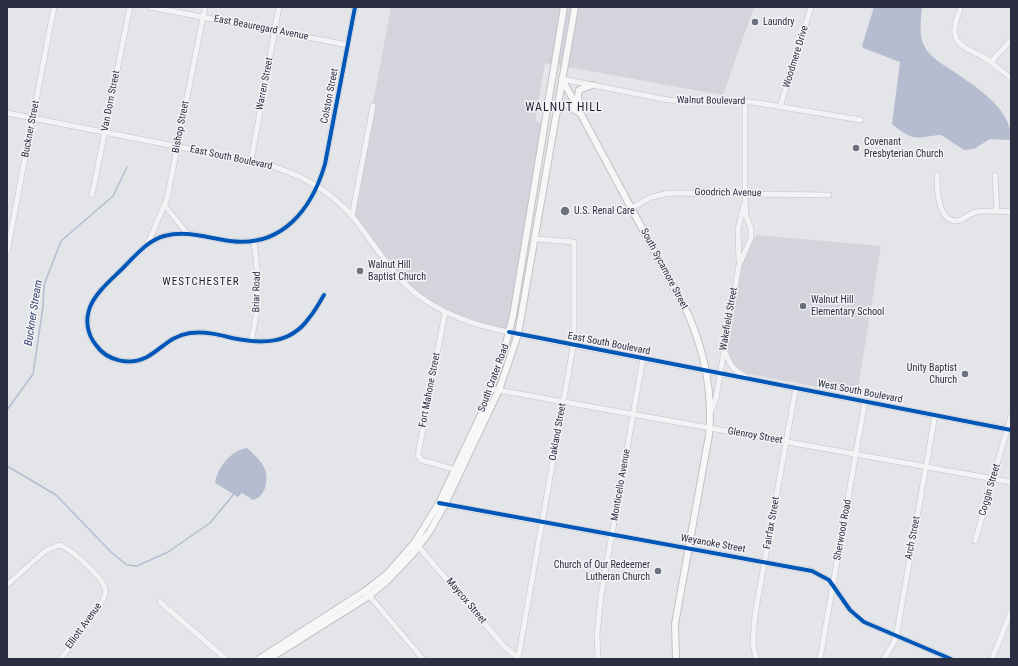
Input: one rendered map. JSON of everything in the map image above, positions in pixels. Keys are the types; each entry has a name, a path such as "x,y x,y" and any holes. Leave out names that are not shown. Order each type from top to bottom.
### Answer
{"main road":[{"name":"South Crater Road","path":"458,470 492,389 509,332 564,7"},
{"name":"South Crater Road","path":"269,659 399,570 442,504 499,390 518,334 536,239 575,7"},
{"path":"553,77 562,79"},
{"name":"South Sycamore Street","path":"562,79 688,314 699,343 706,370 710,414 709,428 676,624 676,659"},
{"path":"580,113 578,92 583,87 592,85"},
{"path":"556,113 561,107 567,105 580,113"},
{"name":"South Crater Road","path":"259,659 367,593"}],"street":[{"name":"Buckner Street","path":"7,248 54,7"},
{"name":"Van Dorn Street","path":"92,195 130,7"},
{"name":"East Beauregard Avenue","path":"150,7 348,45"},
{"name":"Bishop Street","path":"148,244 165,206 205,7"},
{"name":"Warren Street","path":"250,161 279,7"},
{"name":"Colston Street","path":"148,244 164,236 187,233 229,241 254,242 276,235 290,225 303,209 317,186 325,164 355,7"},
{"name":"Woodmere Drive","path":"780,107 812,7"},
{"path":"960,10 954,27 958,41 965,49 991,62 1011,78"},
{"path":"991,62 1011,40"},
{"name":"Walnut Boulevard","path":"562,79 668,100 745,102 861,120"},
{"name":"Wakefield Street","path":"739,265 751,238 751,228 746,216 745,201 745,102"},
{"path":"352,216 373,106"},
{"name":"East South Boulevard","path":"7,113 250,161 286,170 317,186 352,216 403,281 419,295 445,313 464,321 518,334 706,370"},
{"path":"937,175 939,201 945,213 955,220 978,212 1011,212"},
{"path":"995,175 997,211"},
{"name":"Goodrich Avenue","path":"631,208 652,197 664,193 829,195"},
{"name":"Wakefield Street","path":"719,373 739,265 738,229 745,201"},
{"path":"165,206 187,233"},
{"name":"Oakland Street","path":"518,658 573,345 575,325 574,242 536,239"},
{"name":"Briar Road","path":"251,341 257,315 258,294 258,267 254,242"},
{"path":"148,244 116,275 94,300 87,319 88,329 94,343 104,354 116,360 128,361 146,358 171,339 193,332 214,334 251,341 271,342 292,334 309,319 324,295"},
{"name":"Fort Mahone Street","path":"445,313 418,455 419,459 426,462 458,470"},
{"path":"724,348 728,362 733,369 749,378"},
{"name":"Monticello Avenue","path":"598,659 598,617 643,358"},
{"name":"West South Boulevard","path":"706,370 1009,430"},
{"name":"South Sycamore Street","path":"710,414 716,398 719,373"},
{"name":"Fairfax Street","path":"756,659 752,642 753,628 796,388"},
{"name":"Glenroy Street","path":"492,389 1011,482"},
{"name":"Sherwood Road","path":"820,659 864,401"},
{"name":"Arch Street","path":"884,659 896,637 935,415"},
{"name":"Coggin Street","path":"975,541 993,478 1009,430 1011,416"},
{"name":"Weyanoke Street","path":"442,504 812,571 826,577 856,616 864,622 896,637 951,659"},
{"name":"Maycox Street","path":"417,544 504,646 518,658"},
{"name":"Elliott Avenue","path":"7,585 50,548 59,545 69,550 99,579 106,592 104,600 61,659"},
{"path":"367,593 423,659"},
{"path":"160,602 226,659"},
{"path":"992,659 1011,612"}],"shaded area":[{"path":"391,7 754,7 723,95 545,63 535,121 544,124 509,332 454,317 411,289 352,216"},
{"name":"Walnut Hill Elementary School","path":"756,235 881,246 857,394 748,374 736,367 730,360 727,349 742,264"}],"water":[{"path":"874,7 922,7 921,34 923,44 926,49 937,60 969,82 998,107 1005,116 1011,138 1009,140 990,139 974,149 964,150 941,135 915,137 906,134 892,124 900,62 863,48 862,46"},
{"path":"247,448 263,465 267,475 263,492 253,500 242,493 238,497 215,483 219,471 230,456 235,452"}],"waterway":[{"name":"Buckner Stream","path":"7,410 33,374 43,307 44,285 61,241 113,196 127,167"},
{"path":"7,466 56,495 112,553 127,565 137,566 168,552 210,523 234,494"}],"cycle path":[{"path":"324,295 313,313 301,327 284,338 254,341 211,333 190,333 177,337 147,357 133,361 119,360 106,355 93,341 87,322 88,312 96,296 137,253 152,241 172,234 189,234 230,241 248,242 265,238 279,232 292,222 303,210 312,196 325,164 355,7"},
{"path":"509,332 1011,430"},
{"path":"439,503 812,571 829,580 850,610 864,622 951,659"}],"place":[{"name":"Laundry","path":"755,22"},
{"name":"Covenant Presbyterian Church","path":"856,148"},
{"name":"U.S. Renal Care","path":"565,211"},
{"name":"Walnut Hill Baptist Church","path":"360,271"},
{"name":"Walnut Hill Elementary School","path":"803,306"},
{"name":"Unity Baptist Church","path":"965,374"},
{"name":"Church of Our Redeemer Lutheran Church","path":"658,571"}],"district":[{"name":"WALNUT HILL","path":"564,108"},
{"name":"WESTCHESTER","path":"201,282"}]}
